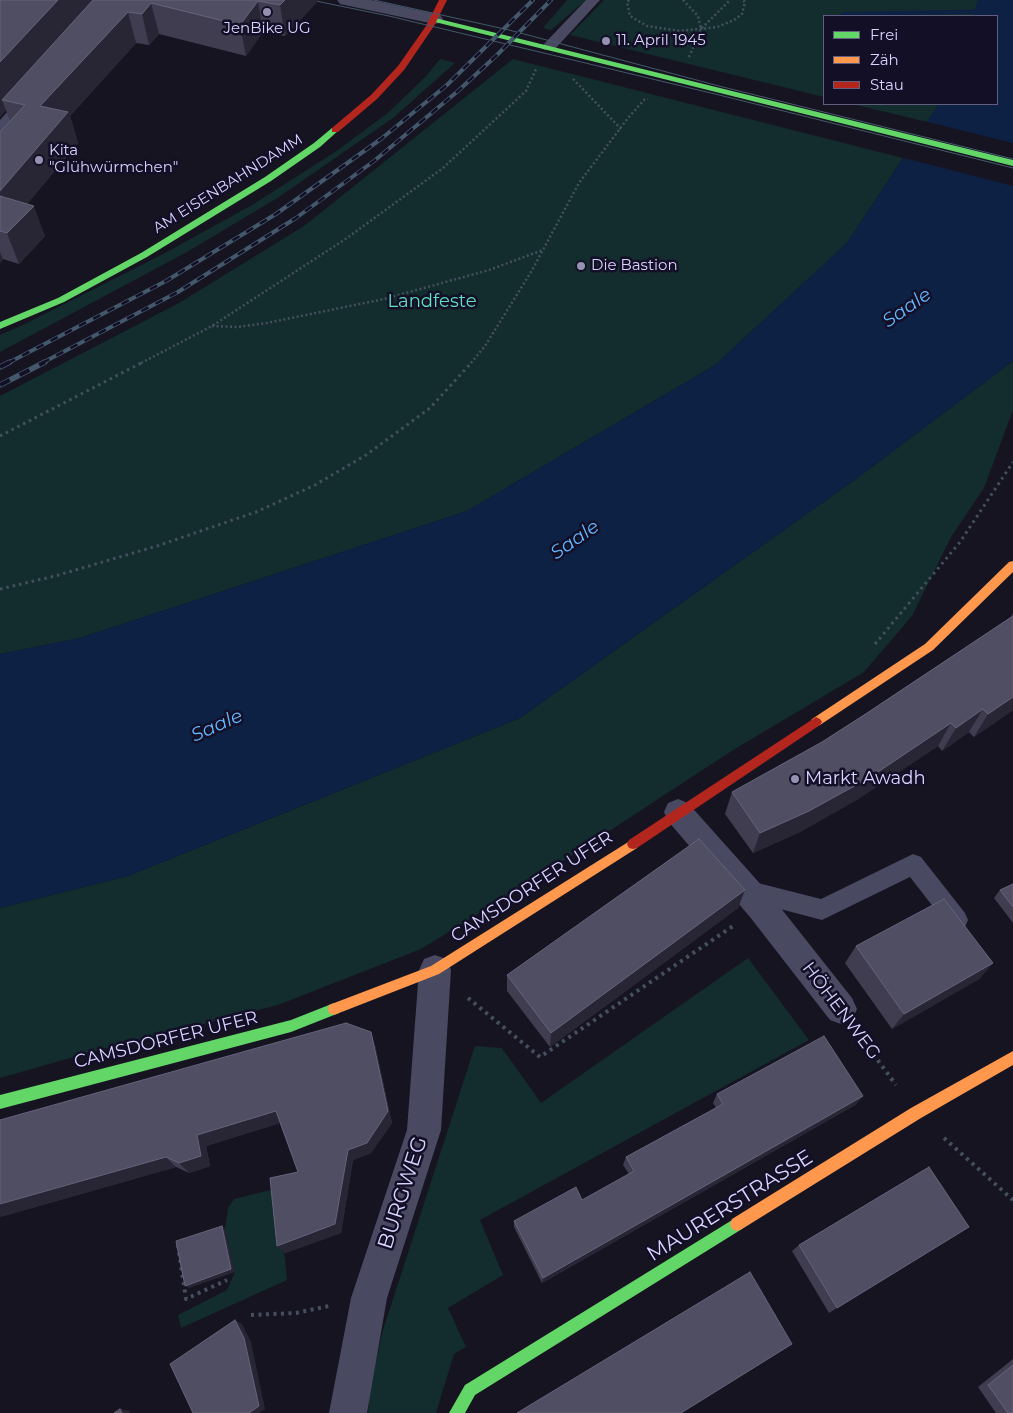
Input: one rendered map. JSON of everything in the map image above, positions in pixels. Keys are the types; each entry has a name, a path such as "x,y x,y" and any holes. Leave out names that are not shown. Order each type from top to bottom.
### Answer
{"street":[{"path":"346,0 434,18 1013,163"},
{"name":"AM EISENBAHNDAMM","path":"0,326 61,300 144,255 260,185 317,146 374,97 406,61 434,18 443,0"},
{"path":"0,132 44,83"},
{"name":"CAMSDORFER UFER","path":"0,1102 107,1072 291,1026 436,970 801,734 929,646 1013,565"},
{"name":"HÖHENWEG","path":"678,812 754,898 841,1009"},
{"name":"BURGWEG","path":"348,1413 369,1298 424,1130 436,970"},
{"name":"MAURERSTRASSE","path":"457,1413 470,1390 916,1113 1013,1058"}],"lane":[{"path":"549,47 593,0"},
{"path":"754,898 822,910 913,864 957,920"}],"path":[{"path":"629,0 627,2 630,16 647,26 680,31 717,27 734,20 742,14 745,2 743,0"},
{"path":"684,0 698,16 701,29"},
{"path":"701,29 730,0"},
{"path":"0,436 212,326 347,238 443,168 526,91 543,54 549,47"},
{"path":"568,75 621,129"},
{"path":"0,588 55,576 157,546 256,512 315,485 366,455 430,408 454,383 484,346 508,310 579,183 644,100 665,93 673,78"},
{"path":"212,326 237,327 267,323 384,299 471,275 543,250"},
{"path":"869,651 960,542 1013,462"},
{"path":"436,970 540,1057 754,898"},
{"name":"HÖHENWEG","path":"841,1009 916,1113 1013,1200"},
{"path":"178,1245 186,1299 227,1280"},
{"path":"251,1315 296,1313"}],"green space":[{"path":"567,0 586,0 551,30 543,28"},
{"path":"604,0 978,0 973,15 823,15 823,97 570,35"},
{"path":"440,59 455,63 393,118 279,197 187,252 0,352 0,335 165,253 252,205 335,152 388,113 426,76"},
{"name":"Landfeste","path":"513,59 903,158 847,243 715,365 467,511 80,638 0,654 0,396 179,303 304,226"},
{"path":"856,105 938,105 927,122"},
{"path":"1013,361 1013,410 984,488 951,537 912,616 864,672 730,752 562,862 421,949 278,1005 95,1051 0,1078 0,908 128,876 520,718 860,476"},
{"path":"748,958 809,1040 480,1220 503,1275 448,1308 466,1347 454,1354 436,1413 368,1413 370,1387 383,1330 475,1046 502,1048 541,1103"},
{"path":"278,1188 287,1280 181,1328 178,1315 227,1290 235,1272 225,1229 228,1208 234,1199"}],"water":[{"name":"Saale","path":"978,0 1013,0 1013,361 860,476 520,718 128,876 0,908 0,654 80,638 467,511 715,365 847,243 938,105 998,105 998,15 973,15"}],"pier":[{"path":"924,121 1013,143 1013,186 900,157"}],"building":[{"path":"0,0 58,0 0,62"},
{"path":"93,0 285,0 280,5 258,1 240,25 151,3 142,14 128,12 40,106 68,112 0,191 0,132 25,105 2,100"},
{"path":"0,196 34,206 7,233 0,231"},
{"path":"1013,616 1013,697 988,714 983,709 956,728 951,723 869,778 809,811 760,833 732,792 822,742"},
{"path":"699,839 745,890 551,1033 507,975"},
{"path":"1013,884 1013,907 1000,890"},
{"path":"944,899 993,963 904,1014 856,946"},
{"path":"346,1023 371,1032 388,1111 367,1143 348,1150 335,1224 277,1246 270,1178 298,1172 276,1111 197,1135 201,1156 179,1163 166,1157 0,1204 0,1120"},
{"path":"824,1036 863,1096 543,1278 514,1221 576,1187 582,1200 634,1171 626,1157 723,1104 717,1094"},
{"path":"929,1167 969,1227 837,1308 799,1245"},
{"path":"222,1226 231,1269 185,1286 176,1241"},
{"path":"750,1272 792,1344 681,1413 517,1413"},
{"path":"235,1320 244,1338 259,1406 249,1413 193,1413 170,1364"},
{"path":"1013,1365 1013,1413 1008,1413 988,1385"},
{"path":"120,1409 122,1413 114,1413"}],"waterway":[{"path":"844,14 1013,11"}],"tram line":[{"path":"311,0 389,16 715,94 1013,168"},
{"path":"374,0 509,30 719,86 1013,159"}],"railway":[{"path":"8,363 166,281 276,214 381,139 447,85 533,0"},
{"path":"42,363 178,292 296,218 374,161 458,91 497,55 551,0"},
{"path":"0,385 45,362"},
{"path":"0,367 8,363"}],"traffic: fast":[{"path":"434,19 1013,163"},
{"path":"0,326 61,300 144,255 268,179 335,130"},
{"path":"0,1102 291,1026 334,1009"},
{"path":"457,1413 470,1390 737,1224"}],"traffic: slow":[{"path":"816,722 929,647 1013,565"},
{"path":"334,1009 435,970 633,844"},
{"path":"737,1224 916,1113 1013,1058"}],"traffic: jam":[{"path":"335,130 374,97 401,68 430,26 443,0"},
{"path":"633,844 816,722"}],"place":[{"name":"JenBike UG","path":"267,12"},
{"name":"11. April 1945","path":"606,41"},
{"name":"Kita \"Glühwürmchen\"","path":"39,160"},
{"name":"Die Bastion","path":"581,266"},
{"name":"Markt Awadh","path":"795,779"}]}
